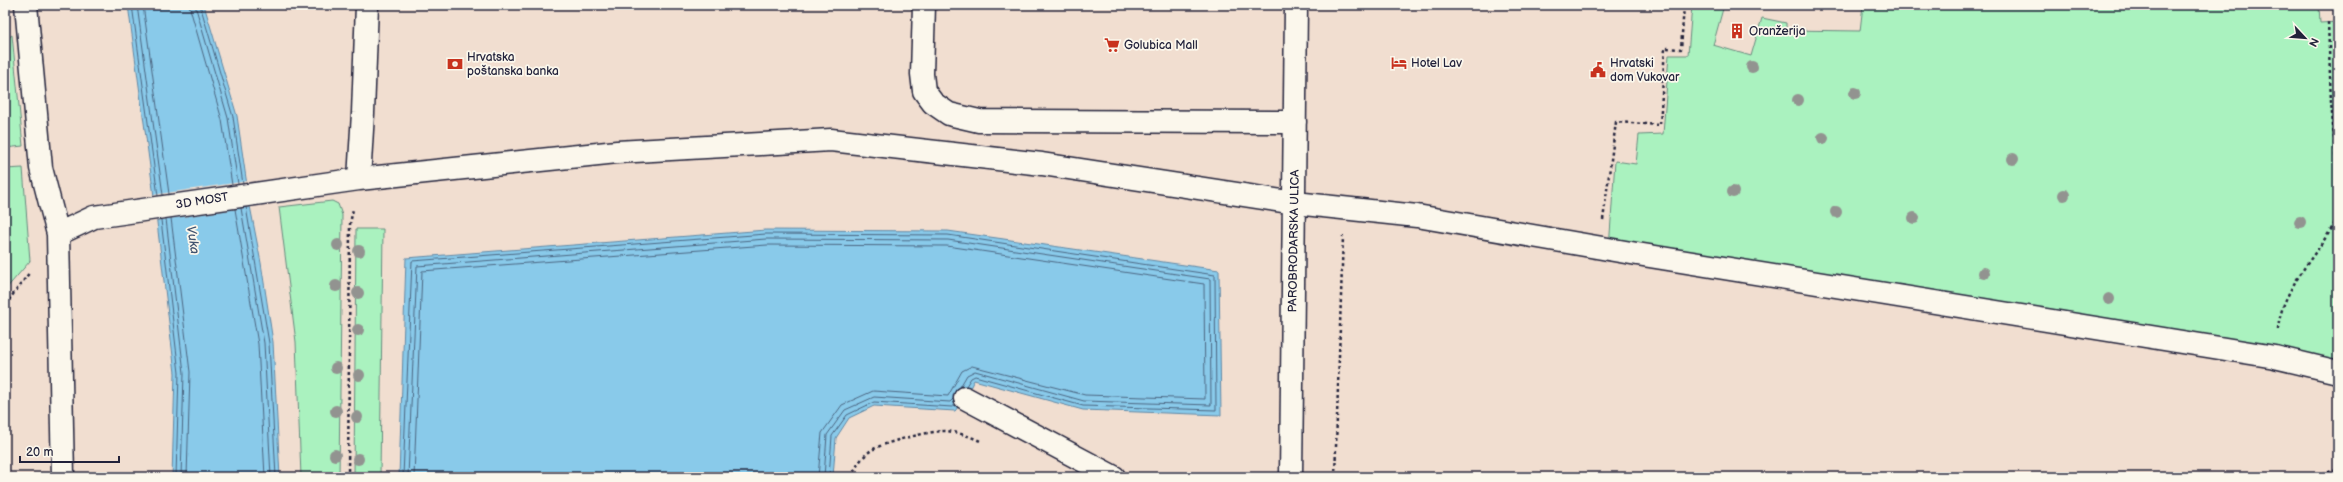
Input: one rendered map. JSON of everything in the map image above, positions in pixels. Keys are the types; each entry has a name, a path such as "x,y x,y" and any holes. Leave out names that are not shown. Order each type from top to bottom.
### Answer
{"street":[{"path":"26,5 41,168 58,234 63,477"},
{"path":"359,179 367,5"},
{"path":"924,5 922,74 924,91 933,103 949,114 979,121 1295,122"},
{"name":"PAROBRODARSKA ULICA","path":"1291,477 1296,5"},
{"name":"3D MOST","path":"58,234 94,217 359,179 617,152 831,140 1042,164 1295,203 1417,216 1605,249 2275,357 2338,372"},
{"path":"965,398 1114,477"}],"path":[{"path":"1605,249 1603,213 1616,122 1660,125 1665,48 1681,49 1684,5"},
{"path":"2328,22 2331,102 2338,181"},
{"path":"348,477 350,224 359,179"},
{"path":"1335,477 1344,208"},
{"path":"2275,357 2278,321 2290,292 2338,217"},
{"path":"851,477 859,461 870,450 903,439 946,431 973,437 986,444"},
{"path":"2304,477 2338,470"}],"green space":[{"path":"1692,5 1724,5 1713,45 1751,56 1762,18 1786,23 1786,30 1860,31 1863,5 2319,5 2320,23 2338,22 2338,372 1609,249 1615,161 1636,164 1639,135 1663,134 1669,55 1688,55"},
{"path":"12,35 23,146 5,148 5,40"},
{"path":"23,168 30,261 5,290 5,169"},
{"path":"332,201 338,204 342,215 339,477 301,477 296,342 279,207"},
{"path":"356,229 383,229 380,477 354,477"}],"water":[{"name":"Vuka","path":"128,5 204,5 237,116 250,206 261,263 273,342 280,477 172,477 175,373 153,189"},
{"path":"766,230 948,231 1219,270 1221,415 1083,410 974,380 965,398 955,411 874,406 849,418 836,438 833,477 399,477 406,258"}],"pier":[{"path":"248,181 252,207 155,221 152,195"}],"place":[{"name":"Oranžerija","path":"1737,31"},
{"name":"Golubica Mall","path":"1112,45"},
{"name":"Hotel Lav","path":"1399,63"},
{"name":"Hrvatska poštanska banka","path":"455,64"},
{"name":"Hrvatski dom Vukovar","path":"1598,70"}]}
